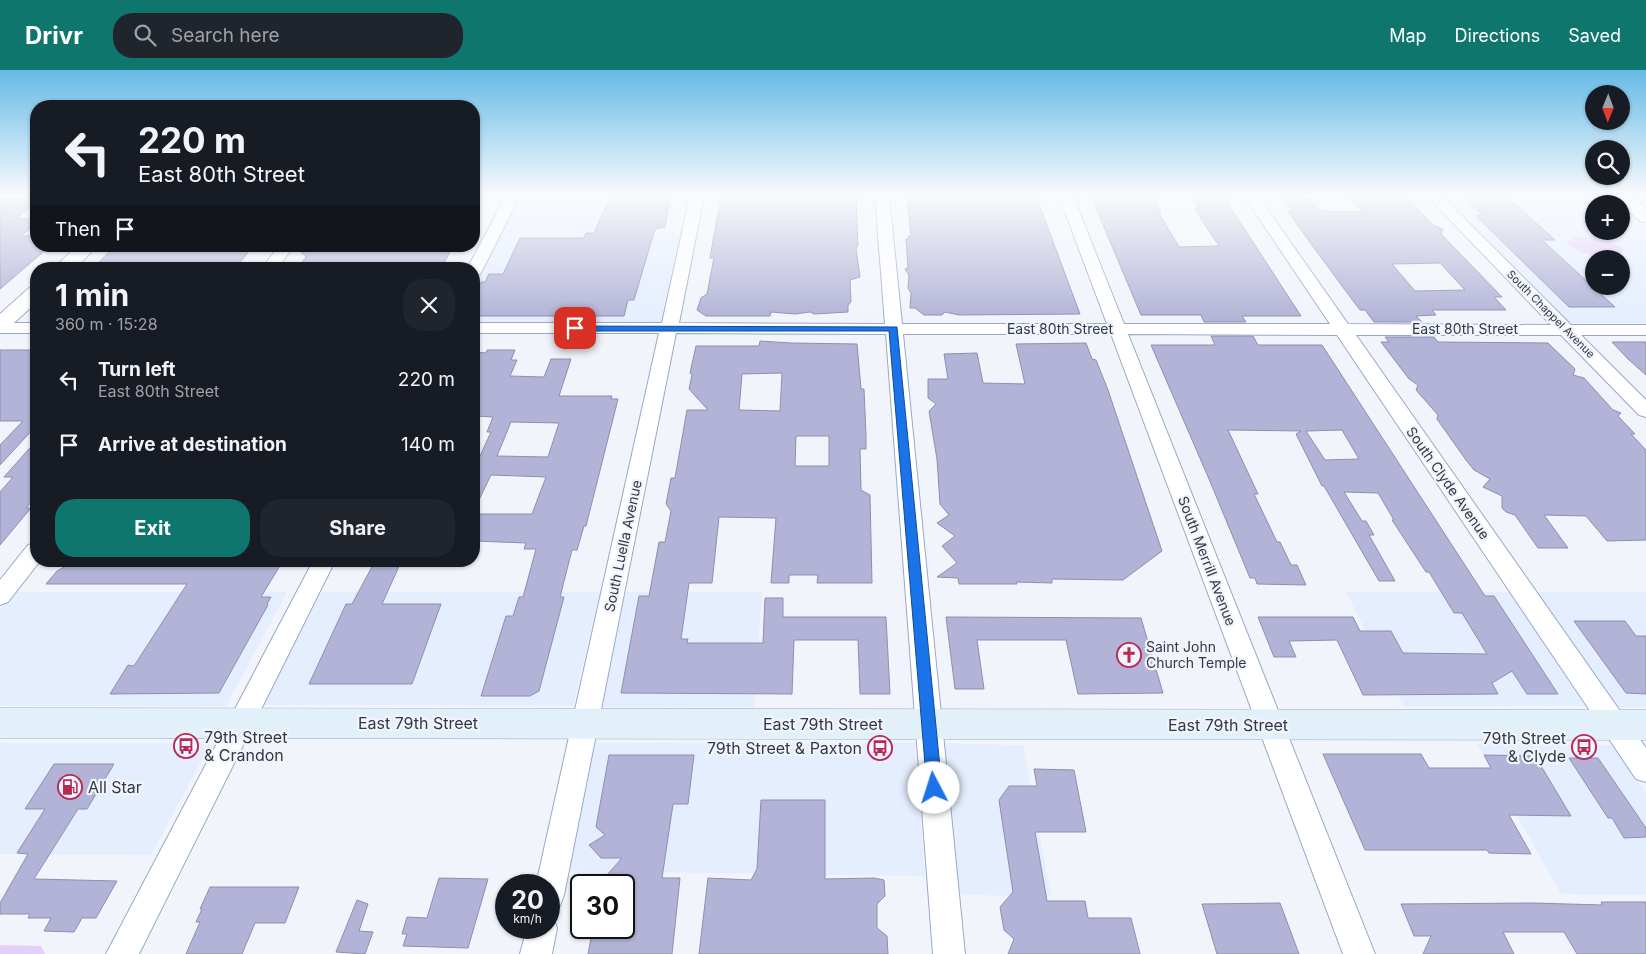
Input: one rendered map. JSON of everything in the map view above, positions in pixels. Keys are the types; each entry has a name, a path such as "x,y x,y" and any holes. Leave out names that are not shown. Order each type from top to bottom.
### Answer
{"main road":[{"name":"East 79th Street","path":"0,723 1631,725"}],"street":[{"path":"479,262 491,237"},
{"name":"South Luella Avenue","path":"553,874 689,237"},
{"path":"886,237 949,954"},
{"name":"South Merrill Avenue","path":"1082,237 1359,954"},
{"name":"South Clyde Avenue","path":"1279,237 1342,329 1631,725 1646,770"},
{"name":"South Chappel Avenue","path":"1475,237 1646,410"},
{"path":"71,262 81,252"},
{"path":"274,262 282,252"},
{"path":"0,326 30,298"},
{"path":"0,326 30,328"},
{"name":"East 80th Street","path":"480,328 1646,330"},
{"path":"0,596 30,558"},
{"path":"122,954 321,567"},
{"path":"536,954 539,939"}],"shaded area":[{"path":"500,237 680,237 660,324 480,324 480,277"},
{"path":"1484,237 1585,237 1585,240 1630,240 1630,237 1646,237 1646,323 1570,323"},
{"path":"1585,237 1585,240 1606,240 1623,248 1623,250 1585,250 1585,254 1567,242 1575,238"},
{"path":"15,592 287,592 226,706 0,706 0,610"},
{"path":"322,592 600,592 573,706 261,705"},
{"path":"622,592 762,592 754,707 598,707"},
{"path":"1346,592 1509,592 1585,706 1403,706"},
{"path":"1536,592 1646,592 1646,707 1618,707"},
{"path":"0,743 211,743 151,855 0,854"},
{"path":"590,743 915,743 925,876 567,871"},
{"path":"941,743 1023,745 1051,896 956,895"},
{"path":"1477,744 1613,745 1646,792 1646,895 1561,894"},
{"path":"0,945 41,946 45,954 0,954"}],"building":[{"path":"0,237 30,237 30,252 43,252 0,289"},
{"path":"653,237 634,300 628,300 624,316 480,316 481,282 485,282 489,274 503,274 520,238"},
{"path":"714,237 858,237 858,246 856,248 860,277 850,280 851,302 848,305 848,312 795,314 771,312 770,316 706,316 697,310 701,298 707,294 714,258 710,258"},
{"path":"908,237 1051,237 1080,314 959,315 945,312 942,315 924,315 915,308 910,308 909,275 905,269 908,268 906,239 909,239"},
{"path":"1108,237 1173,237 1179,247 1219,246 1213,237 1250,237 1301,316 1242,316 1246,322 1204,322 1201,315 1141,315"},
{"path":"1306,237 1444,237 1502,297 1494,297 1506,310 1432,310 1436,315 1416,316 1422,322 1374,322 1365,310 1360,310","holes":["1440,263 1465,290 1415,291 1392,264"]},
{"path":"1498,237 1552,237 1555,240 1542,240 1585,279 1585,295 1602,295 1615,307 1569,307"},
{"path":"109,252 248,252 241,262 99,262"},
{"path":"301,252 450,252 445,262 302,262 306,257"},
{"path":"1211,336 1253,336 1258,345 1322,345 1485,596 1494,596 1558,694 1527,694 1512,671 1492,683 1498,694 1363,695 1337,640 1289,641 1296,657 1274,657 1258,617 1353,617 1360,631 1391,631 1403,653 1487,654 1462,613 1454,613 1429,572 1426,572 1392,520 1394,520 1378,493 1344,492 1362,521 1366,521 1374,535 1369,535 1395,581 1379,581 1324,486 1322,486 1296,434 1301,431 1228,430 1258,494 1254,494 1277,542 1280,542 1291,565 1297,565 1306,585 1257,584 1255,578 1250,578 1151,345 1215,345","holes":["1342,430 1359,459 1325,460 1306,431"]},
{"path":"1385,337 1434,337 1438,342 1548,343 1575,369 1573,375 1584,378 1613,410 1621,413 1618,416 1635,434 1631,434 1646,450 1646,540 1607,541 1586,516 1544,515 1568,548 1538,548 1515,515 1506,512 1502,508 1502,496 1483,487 1490,479 1474,470 1466,460 1437,419 1438,415 1416,390 1418,385 1409,379 1381,342 1389,342"},
{"path":"760,341 857,344 861,389 864,389 866,436 866,449 860,449 861,490 870,495 872,583 817,583 818,575 789,575 789,583 771,583 776,518 719,517 712,583 689,583 681,639 688,639 687,643 763,643 765,598 783,598 783,617 886,617 890,694 860,694 858,640 794,640 792,694 621,693 639,596 649,596 659,542 665,542 671,511 666,504 671,478 675,478 687,410 708,410 689,389 692,375 690,373 696,346 759,346","holes":["782,373 780,411 739,410 742,374","796,436 829,436 829,466 795,466"]},
{"path":"1612,342 1646,342 1646,375 1628,359"},
{"path":"1086,343 1092,359 1096,360 1108,390 1162,551 1123,580 1052,579 1052,583 959,584 958,578 937,577 957,563 942,546 955,536 937,523 949,515 940,504 937,459 929,411 936,404 928,398 928,379 948,379 944,354 977,353 983,383 1025,384 1016,344"},
{"path":"0,350 30,350 30,432 0,465 0,445 23,421 0,421"},
{"path":"487,350 515,350 511,360 517,360 510,376 544,377 551,359 571,359 559,396 612,396 611,399 618,399 586,526 584,526 577,550 572,550 560,597 564,597 539,691 530,696 481,696 506,616 513,616 519,597 523,597 536,549 524,549 526,543 480,541 480,514 532,514 546,477 491,475 480,498 480,456 491,432 487,432 493,417 480,416 480,352 486,353","holes":["511,422 559,423 548,457 497,456"]},
{"path":"30,448 30,504 26,508 30,509 0,545 0,492 13,477 4,477"},
{"path":"64,567 279,567 261,597 271,597 268,605 219,693 110,694 128,665 134,666 187,584 46,584 57,571"},
{"path":"372,567 399,567 382,604 441,604 412,684 309,684 346,604 352,604"},
{"path":"946,617 1141,618 1163,693 1078,694 1066,640 977,640 984,689 955,689"},
{"path":"1574,621 1625,621 1636,636 1646,636 1646,694 1626,693"},
{"path":"1323,754 1421,754 1429,768 1491,768 1484,755 1535,756 1571,816 1509,815 1531,854 1489,853 1487,850 1365,850"},
{"path":"609,755 694,755 688,804 673,804 662,878 680,878 672,954 588,954 591,939 635,939 635,874 608,874 622,858 601,858 589,845 605,835 596,827"},
{"path":"1569,758 1598,758 1646,828 1646,837 1624,838 1612,818 1608,818"},
{"path":"54,764 114,764 87,809 78,809 34,879 117,881 96,918 82,918 74,932 44,931 51,918 28,918 30,914 0,914 0,903 28,854 17,853 45,809 25,809"},
{"path":"1034,769 1074,770 1086,832 1035,832 1047,901 1085,901 1088,918 1131,918 1140,954 1008,954 1014,939 1004,930 1000,907 1013,892 999,800 1009,786 1037,786"},
{"path":"761,800 825,800 825,879 874,878 884,880 885,896 877,904 877,928 887,936 888,954 699,954 708,878 751,880 757,869"},
{"path":"439,878 488,879 468,948 403,946 407,934 402,934 407,917 427,918"},
{"path":"210,887 299,887 285,923 255,923 242,954 186,954 200,922 196,922"},
{"path":"357,900 368,904 359,931 373,932 365,954 336,952"},
{"path":"1601,902 1646,902 1646,954 1577,954 1564,932 1503,932 1514,954 1423,954 1431,936 1414,936 1401,904 1533,903 1602,905"},
{"path":"1280,903 1299,954 1217,954 1202,904"}],"place":[{"name":"Saint John Church Temple","path":"1129,655"},
{"name":"79th Street & Crandon","path":"186,746"},
{"name":"79th Street & Clyde","path":"1584,747"},
{"name":"79th Street & Paxton","path":"880,748"},
{"name":"All Star","path":"70,787"}],"route":[{"path":"575,328 894,329 934,788"}]}
